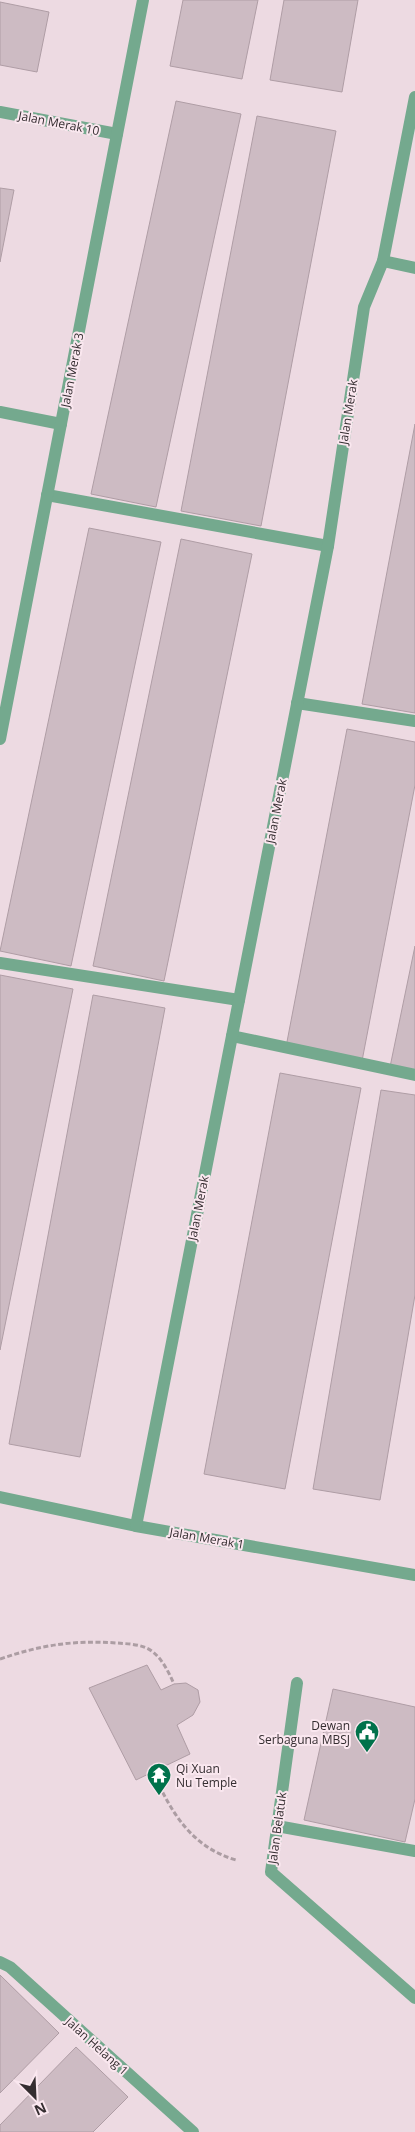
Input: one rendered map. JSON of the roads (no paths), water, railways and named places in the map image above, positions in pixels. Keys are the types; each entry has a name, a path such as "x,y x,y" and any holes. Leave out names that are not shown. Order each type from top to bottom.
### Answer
{"street":[{"name":"Jalan Merak 3","path":"0,740 3,704 47,495 143,0"},
{"name":"Jalan Merak","path":"136,1526 328,546 364,307 383,261 415,97"},
{"name":"Jalan Merak 10","path":"0,112 117,134"},
{"path":"383,261 415,268"},
{"path":"0,412 61,424"},
{"path":"47,495 328,546"},
{"path":"297,703 415,721"},
{"path":"0,963 239,1000"},
{"path":"232,1036 415,1075"},
{"name":"Jalan Merak 1","path":"0,1497 136,1526 415,1575"},
{"name":"Jalan Belatuk","path":"297,1683 271,1872 415,1998"},
{"path":"277,1826 415,1851"},
{"name":"Jalan Helang 1","path":"0,1962 10,1967 191,2131"}],"place":[{"name":"Dewan Serbaguna MBSJ","path":"367,1753"},
{"name":"Qi Xuan Nu Temple","path":"159,1796"}]}
